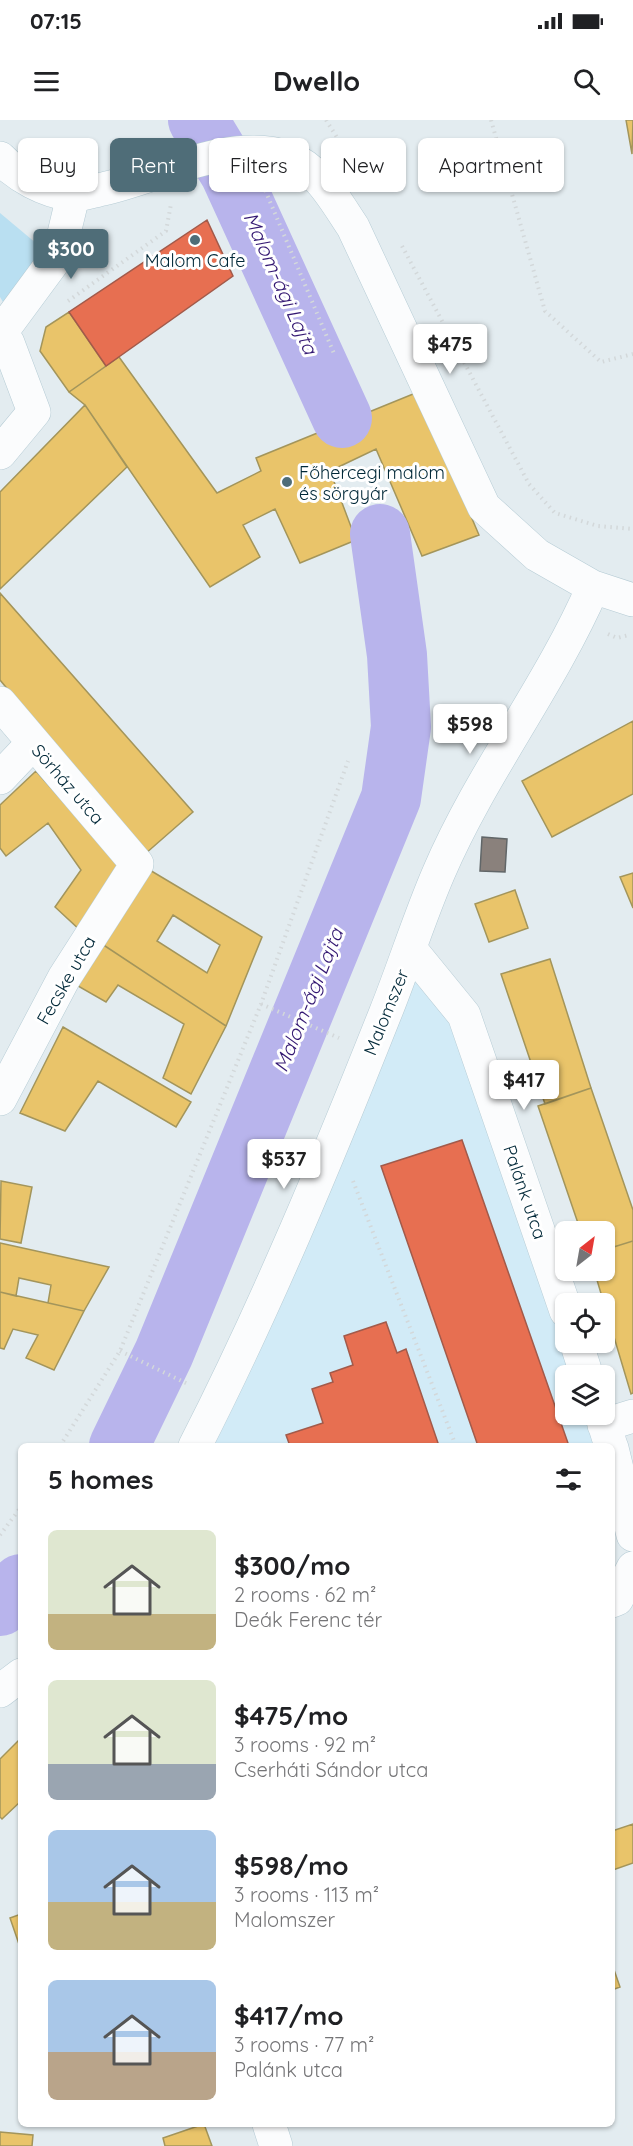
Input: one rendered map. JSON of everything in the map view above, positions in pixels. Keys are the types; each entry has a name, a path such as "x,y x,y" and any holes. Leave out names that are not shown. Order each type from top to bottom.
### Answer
{"street":[{"path":"0,158 10,169 41,186 73,195 113,187 183,165 209,165"},
{"path":"309,170 329,191 353,227 484,507 537,555 593,587 633,600"},
{"path":"0,453 34,412 8,343 1,334 59,254 73,195"},
{"name":"Malomszer","path":"197,1443 219,1399 335,1137 411,950 439,872 477,795 572,634 593,587"},
{"name":"Sörház utca","path":"0,703 137,864"},
{"path":"0,778 33,743"},
{"name":"Fecske utca","path":"0,1099 64,978 137,864"},
{"name":"Palánk utca","path":"411,950 464,1015 560,1293"},
{"path":"615,1448 633,1535"},
{"path":"615,1600 633,1568"},
{"path":"0,1691 18,1678"},
{"path":"270,2127 276,2146"}],"path":[{"path":"326,120 337,138"},
{"path":"491,120 545,311 601,362 633,354"},
{"path":"265,192 335,356"},
{"path":"64,304 166,231 172,201"},
{"path":"401,244 529,484 555,513 598,526 633,528"},
{"path":"62,1443 120,1351 263,1004 348,761"},
{"path":"263,1004 326,1032"},
{"path":"335,1137 455,1443"},
{"path":"120,1351 170,1375"},
{"path":"0,1535 18,1511"}],"shaded area":[{"path":"0,213 43,249 3,302 0,297"},
{"path":"411,950 464,1015 559,1293 555,1293 555,1353 573,1353 581,1365 555,1365 555,1425 604,1425 610,1443 196,1443"}],"building: Homes":[{"path":"626,120 633,120 632,154"},
{"path":"69,312 106,366 69,392 40,351 46,327"},
{"name":"Főhercegi malom és sörgyár","path":"119,357 217,493 261,471 256,458 418,392 479,535 422,556 376,449 330,471 356,540 300,563 275,509 243,525 260,557 210,587 85,405 69,392"},
{"path":"85,405 127,467 0,589 0,492"},
{"path":"0,593 193,812 145,854 0,680"},
{"path":"633,721 633,794 552,837 522,781"},
{"path":"36,771 122,868 81,931 55,907 81,870 48,823 6,856 0,848 0,805"},
{"path":"148,869 262,937 226,1026 102,944","holes":["173,915 220,945 207,973 157,941"]},
{"path":"633,873 633,908 620,877"},
{"path":"515,890 528,928 489,942 475,904"},
{"path":"102,944 226,1026 191,1094 163,1078 184,1024 118,985 106,1002 78,986"},
{"path":"550,959 591,1088 545,1104 501,974"},
{"path":"63,1027 191,1102 176,1127 98,1081 65,1131 20,1113"},
{"path":"591,1088 633,1210 633,1241 615,1247 615,1221 577,1221 538,1106"},
{"path":"1,1181 32,1187 21,1243 0,1239"},
{"path":"633,1241 633,1393 631,1394 615,1340 615,1293 601,1293 597,1281 615,1281 615,1247"},
{"path":"0,1243 109,1267 84,1311 48,1303 51,1285 19,1278 16,1296 0,1292"},
{"path":"0,1292 84,1311 54,1370 26,1358 38,1335 13,1329 4,1349 0,1348"},
{"path":"18,1741 18,1804 2,1819 0,1817 0,1759"},
{"path":"633,1824 633,1863 615,1869 615,1830"},
{"path":"18,1915 18,1941 10,1918"},
{"path":"615,1973 620,1987 615,1989"},
{"path":"195,2127 205,2127 212,2146 165,2146 163,2138"},
{"path":"0,2132 33,2135 32,2146 0,2146"}],"building: Shops":[{"path":"207,220 233,276 106,366 69,312"},
{"path":"462,1140 555,1406 555,1425 562,1425 568,1443 477,1443 381,1166"},
{"path":"386,1322 397,1353 406,1349 438,1443 289,1443 286,1435 323,1423 312,1389 333,1382 330,1373 353,1365 344,1336"}],"building: Industry":[{"path":"482,837 507,839 505,872 480,871"}],"waterway":[{"name":"Malom-ági Lajta","path":"198,120 230,173 342,418"},
{"name":"Malom-ági Lajta","path":"120,1443 164,1353 391,798 401,727 397,655 380,534"},
{"name":"Malom-ági Lajta","path":"0,1606 18,1587"}],"place":[{"name":"Malom Cafe","path":"195,240"},
{"name":"Főhercegi malom és sörgyár","path":"287,482"}]}
